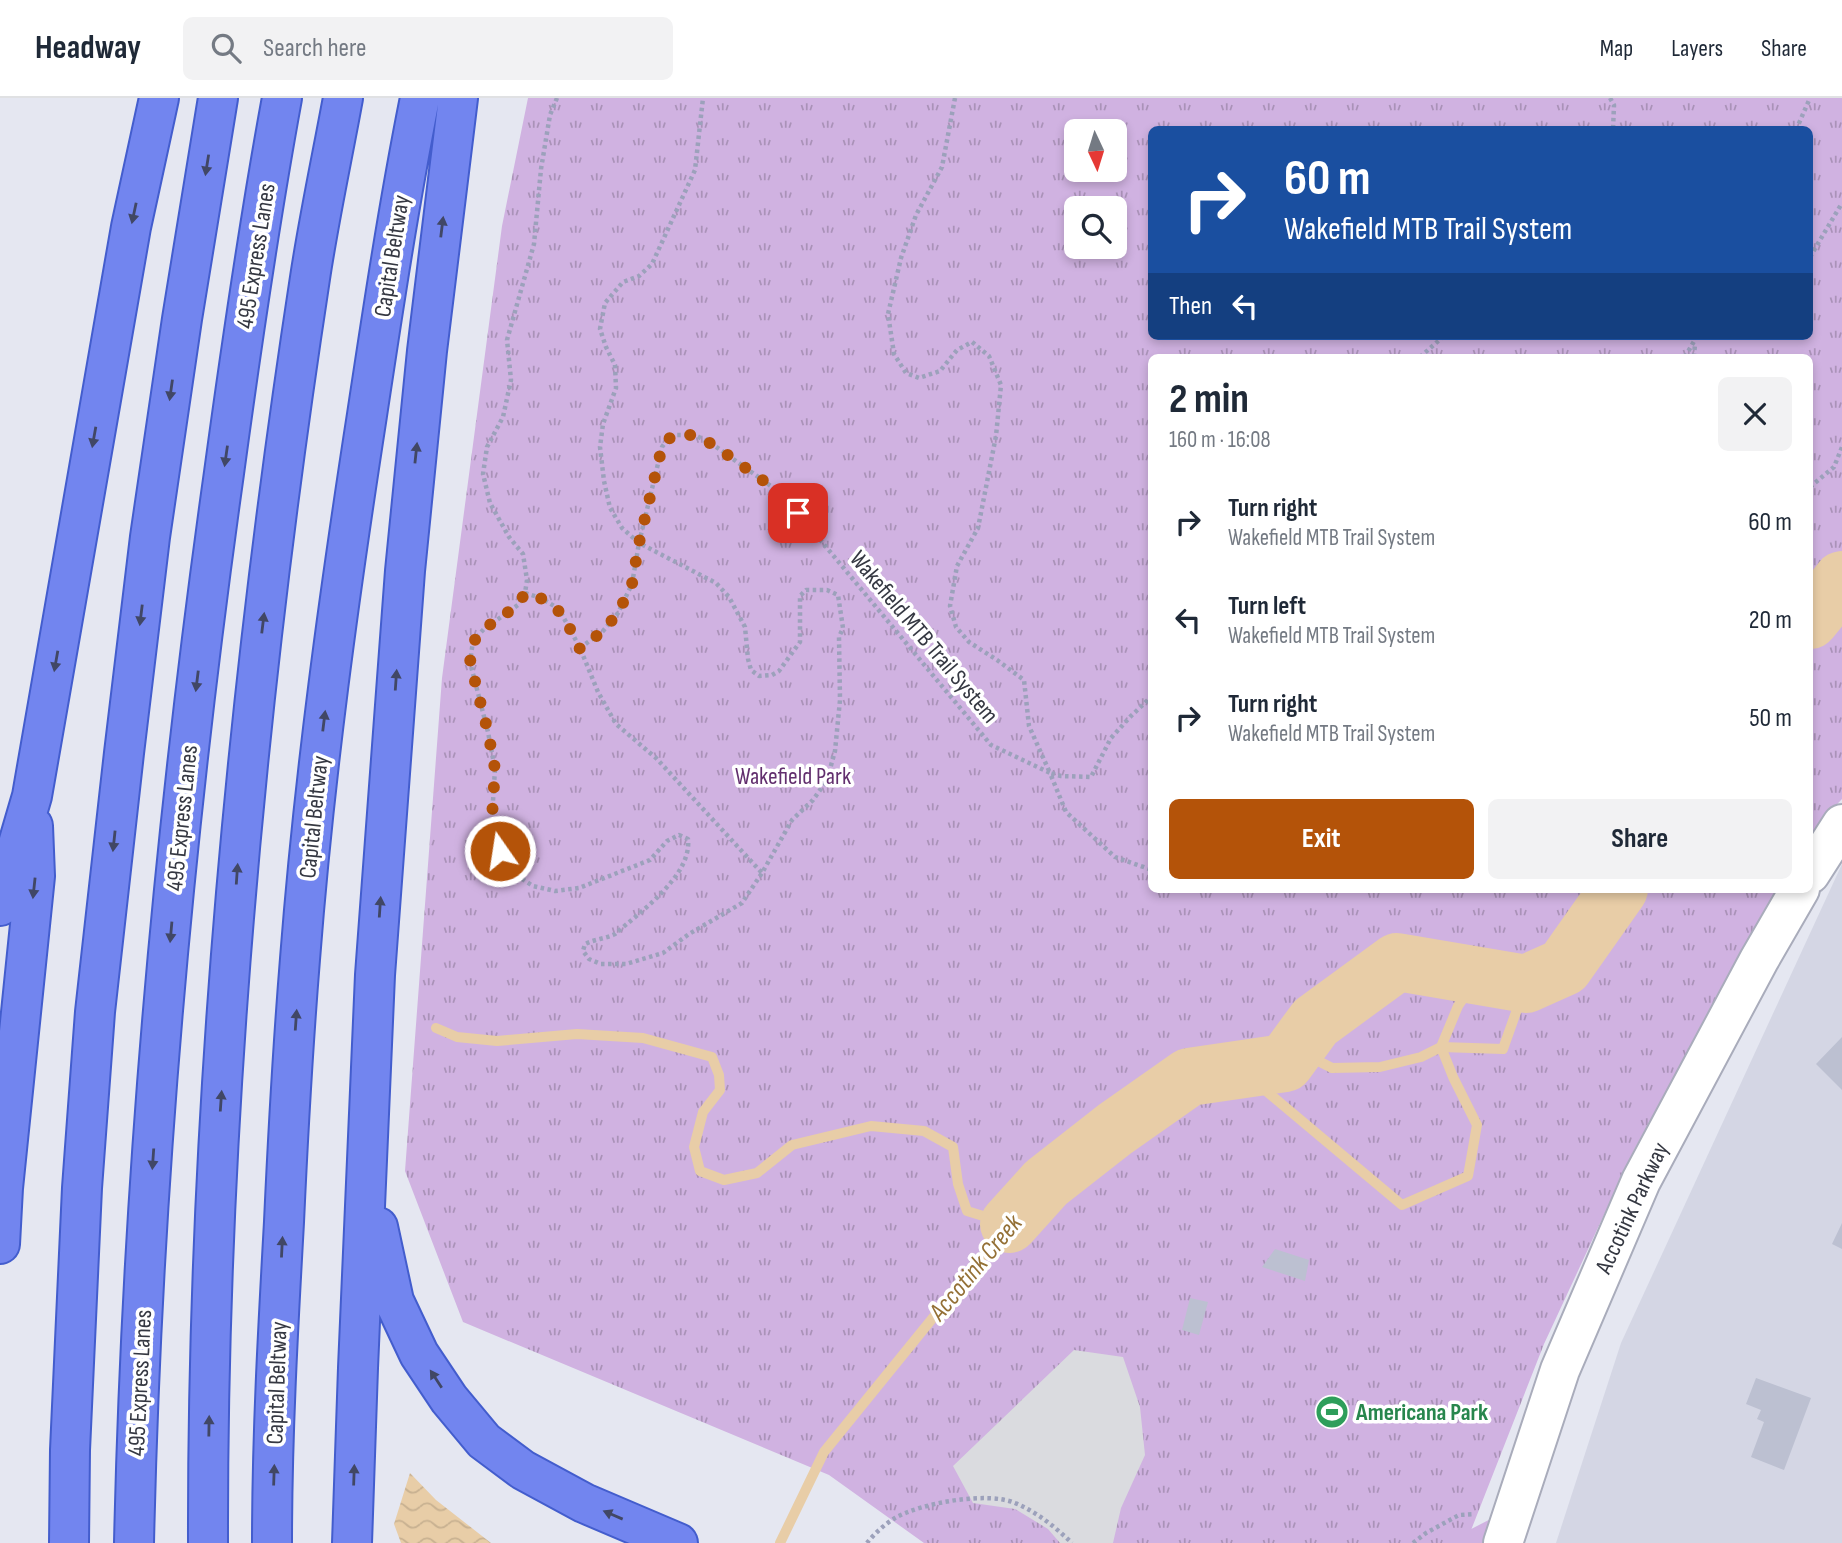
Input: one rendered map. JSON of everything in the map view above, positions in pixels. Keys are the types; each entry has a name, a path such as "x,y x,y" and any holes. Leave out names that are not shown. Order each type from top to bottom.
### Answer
{"highway":[{"path":"0,906 32,796 131,227 159,98"},
{"path":"69,1543 70,1450 82,1188 97,998 150,537 218,98"},
{"name":"495 Express Lanes","path":"134,1543 136,1448 149,1223 163,1017 184,786 212,556 245,323 282,98"},
{"path":"208,1543 216,1177 239,850 277,509 311,274 343,98"},
{"name":"Capital Beltway","path":"272,1543 277,1345 288,1141 300,958 317,784 359,462 419,98"},
{"path":"352,1543 374,975 405,571 427,351 458,98"},
{"path":"0,1244 3,1188 35,876 32,796"},
{"path":"374,975 370,1137 373,1200 394,1301 419,1354 449,1399 484,1441 523,1470 584,1503 677,1542"}],"street":[{"path":"1813,869 1842,824"},
{"name":"Accotink Parkway","path":"1503,1543 1560,1370 1641,1181 1798,893"}],"path":[{"path":"557,98 550,115 541,169 534,244 506,341 511,380 503,417 486,447 483,474 490,503 509,537 523,554 527,580 525,593 541,597 559,609 598,692 617,724 656,758 762,873"},
{"name":"Wakefield MTB Trail System","path":"525,593 518,605 484,629 474,641 470,662 495,769 492,817 500,851 513,873 533,886 555,891 579,888 650,860 667,841 679,835 688,839 689,849 685,862 667,886 615,934 585,944 583,951 589,959 601,964 626,964 663,953 742,903 792,820 813,800 827,780 835,751 840,700 839,637 843,628 838,595 827,590 806,590 800,596 800,642 779,671 772,676 759,676 751,670 744,627 729,597 716,583 639,543 622,528 610,508 600,447 603,424 616,388 615,365 600,329 605,303 623,282 639,276 652,264 695,170 702,98"},
{"name":"Wakefield MTB Trail System","path":"955,98 942,167 916,215 901,258 888,314 894,354 905,373 919,378 940,371 957,350 972,342 989,356 1001,385 996,436 978,528 957,566 950,606 956,627 969,642 1024,680 1029,726 1066,812 1115,857 1148,869"},
{"path":"1611,98 1614,105 1613,126"},
{"path":"1798,126 1810,98"},
{"path":"1813,252 1842,203"},
{"path":"1423,354 1439,340"},
{"name":"Wakefield MTB Trail System","path":"580,649 603,631 618,613 632,584 662,447 674,435 695,435 715,446 782,494 991,745 1061,776 1091,777 1111,738 1148,700"},
{"path":"1813,484 1834,467 1842,447"},
{"path":"867,1543 895,1518 925,1506 975,1498 1013,1502 1046,1520 1072,1543"},
{"path":"1413,1543 1459,1515 1514,1507"}],"shaded area":[{"path":"1842,864 1842,1543 1556,1543 1621,1343"},
{"path":"1074,1350 1123,1357 1140,1407 1145,1455 1121,1508 1113,1543 1060,1543 1048,1529 1015,1509 973,1503 953,1466"}],"green space":[{"name":"Wakefield Park","path":"528,98 1842,98 1842,799 1819,823 1813,834 1813,354 1148,354 1148,893 1779,893 1635,1148 1544,1344 1466,1543 924,1543 829,1475 463,1322 405,1171 442,678 502,226"},
{"path":"1514,1507 1501,1543 1444,1543"}],"water":[{"path":"410,1473 436,1500 491,1543 401,1543 394,1524"}],"building":[{"path":"1842,1037 1842,1090 1816,1064"},
{"path":"1842,1223 1842,1249 1832,1244"},
{"path":"1275,1249 1309,1260 1305,1281 1262,1267"},
{"path":"1190,1298 1208,1302 1199,1335 1182,1330"},
{"path":"1756,1378 1811,1398 1784,1470 1751,1457 1764,1422 1757,1419 1761,1410 1746,1404"}],"waterway":[{"name":"Accotink Creek","path":"1813,616 1842,580"},
{"name":"Accotink Creek","path":"1009,1224 1046,1183 1115,1129 1189,1077 1285,1063 1315,1022 1397,962 1526,984 1564,967 1616,893"},
{"name":"Accotink Creek","path":"1240,1069 1402,1205 1468,1176 1477,1125 1441,1047 1458,1006 1479,976"},
{"name":"Accotink Creek","path":"1295,1049 1332,1068 1380,1067 1421,1057 1441,1047 1503,1049 1526,984"},
{"path":"436,1028 457,1037 497,1041 577,1034 643,1038 712,1057 719,1075 720,1090 703,1112 694,1147 700,1171 724,1180 757,1173 792,1145 871,1126 924,1131 953,1147 958,1184 967,1211 1009,1224 824,1452 780,1543"}],"place":[{"name":"Americana Park","path":"1332,1412"}],"route":[{"path":"500,851 492,817 495,769 470,662 474,641 484,629 518,605 525,593 541,597 559,609 580,649 603,631 618,613 632,584 662,447 674,435 695,435 715,446 782,494 798,513"}]}
